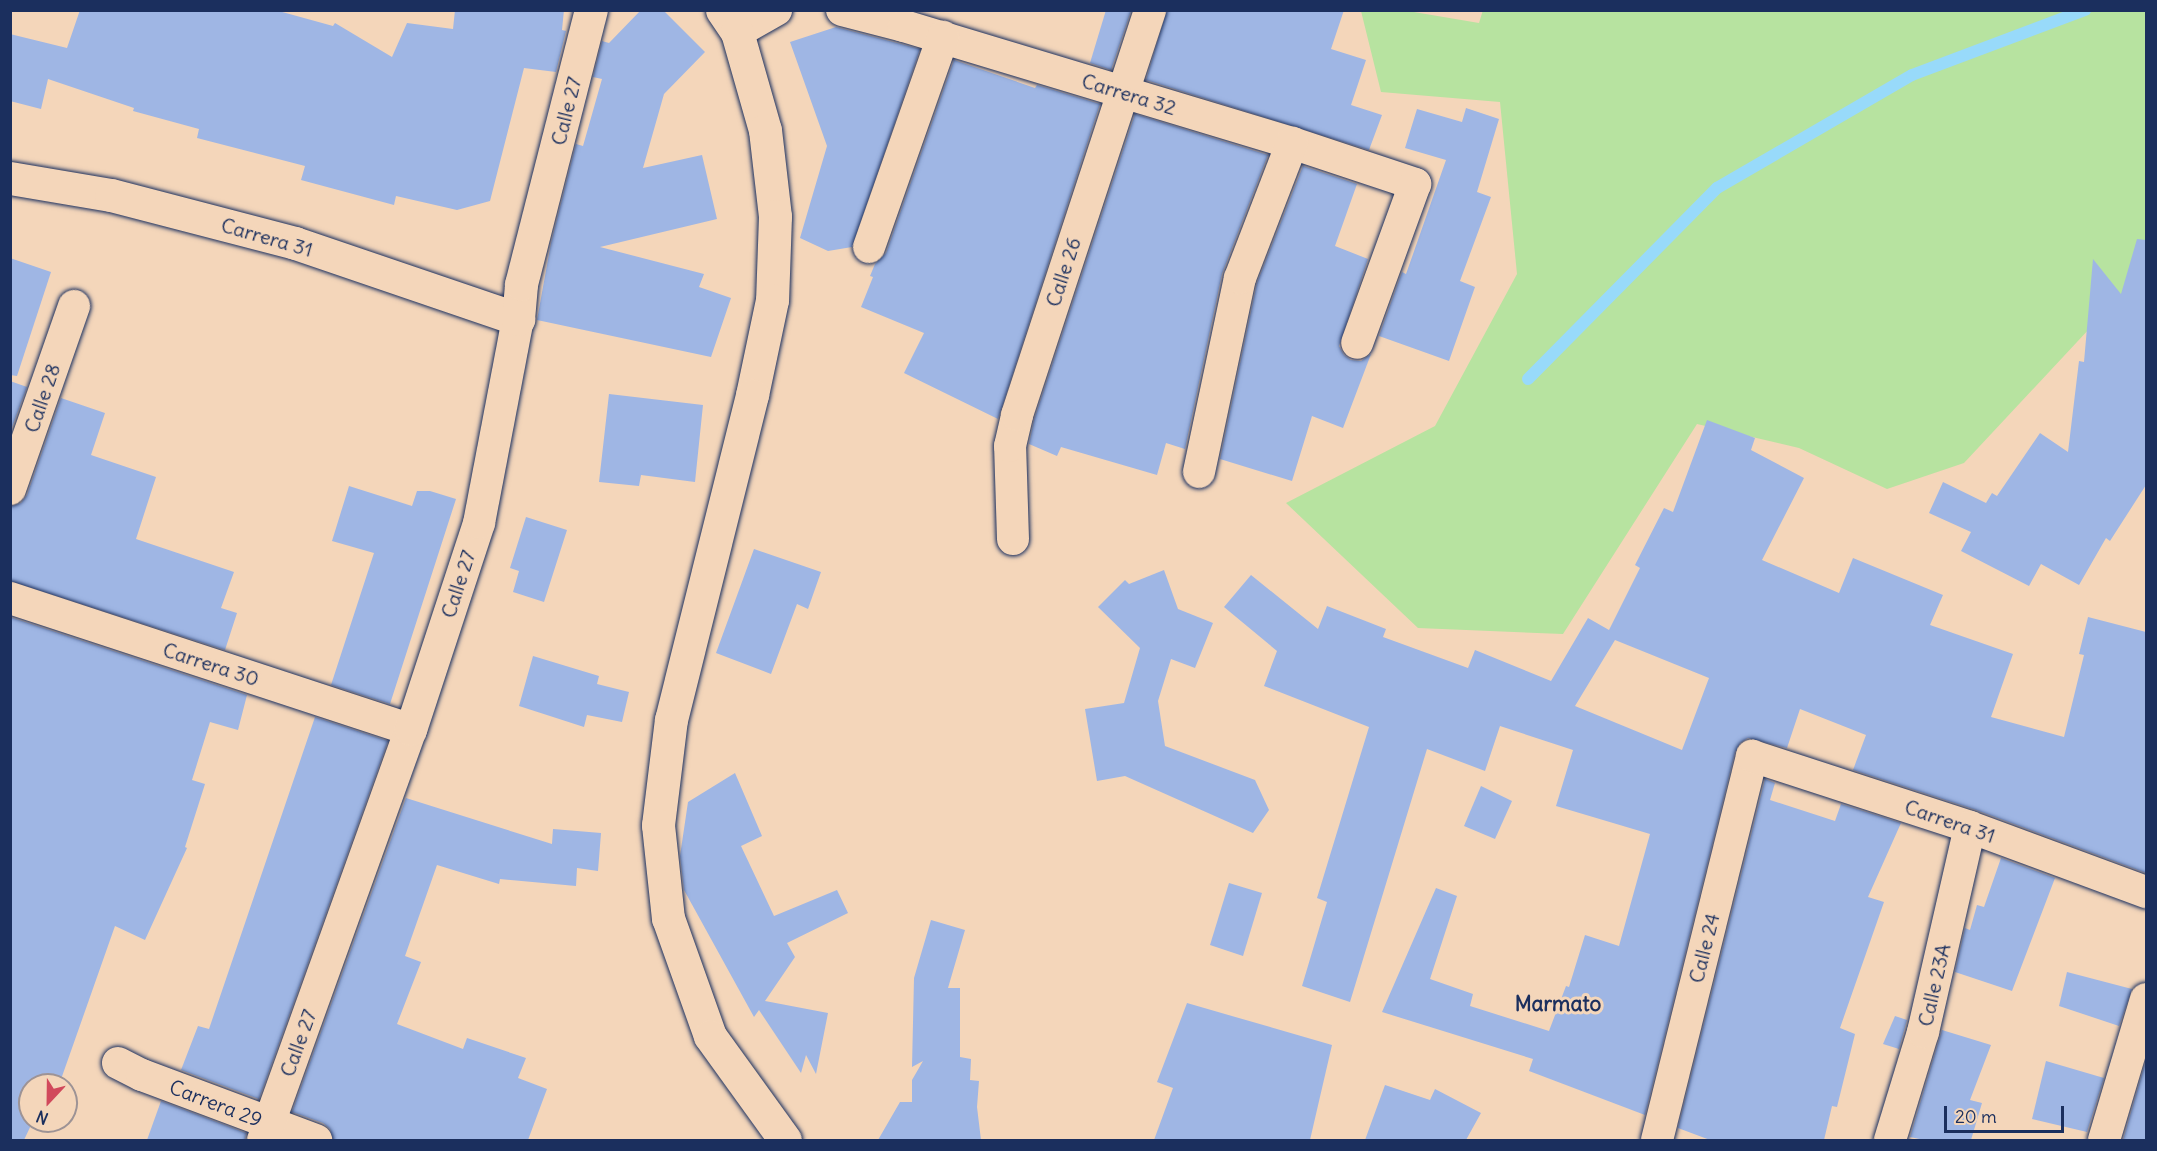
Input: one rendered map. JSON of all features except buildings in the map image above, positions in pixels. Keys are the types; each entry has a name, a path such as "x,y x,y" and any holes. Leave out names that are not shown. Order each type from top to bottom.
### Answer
{"main road":[{"name":"Calle 27","path":"518,320 521,284 591,10"},
{"path":"730,21 765,130 775,216 772,300 752,395 671,719 658,825 668,918 710,1036 785,1140"},
{"name":"Carrera 31","path":"10,178 111,195 295,243 518,320"}],"street":[{"path":"730,21 776,10"},
{"name":"Carrera 32","path":"842,10 911,18 943,37 1292,143 1415,184 1357,343"},
{"name":"Calle 26","path":"1013,539 1010,446 1017,415 1121,92 1150,10"},
{"path":"869,247 943,37"},
{"path":"1199,472 1240,278 1292,143"},
{"name":"Calle 28","path":"10,489 74,306"},
{"name":"Calle 27","path":"267,1132 411,730 478,523 518,320"},
{"name":"Carrera 30","path":"10,598 411,730"},
{"name":"Carrera 31","path":"1752,756 1970,827 2146,892"},
{"name":"Calle 24","path":"1657,1140 1752,756"},
{"name":"Calle 23A","path":"1890,1140 1923,1032 1970,827"},
{"path":"2104,1140 2146,999"},
{"name":"Carrera 29","path":"118,1063 267,1132 316,1140"}],"green space":[{"path":"1483,10 2146,11 2146,268 1964,463 1887,489 1799,448 1697,424 1563,634 1418,628 1286,503 1435,426 1517,274 1500,102 1381,92 1361,11 1408,11 1479,23"}],"waterway":[{"path":"1528,379 1717,188 1912,75 2085,10"}],"district":[{"name":"Marmato","path":"1558,1004"}]}
